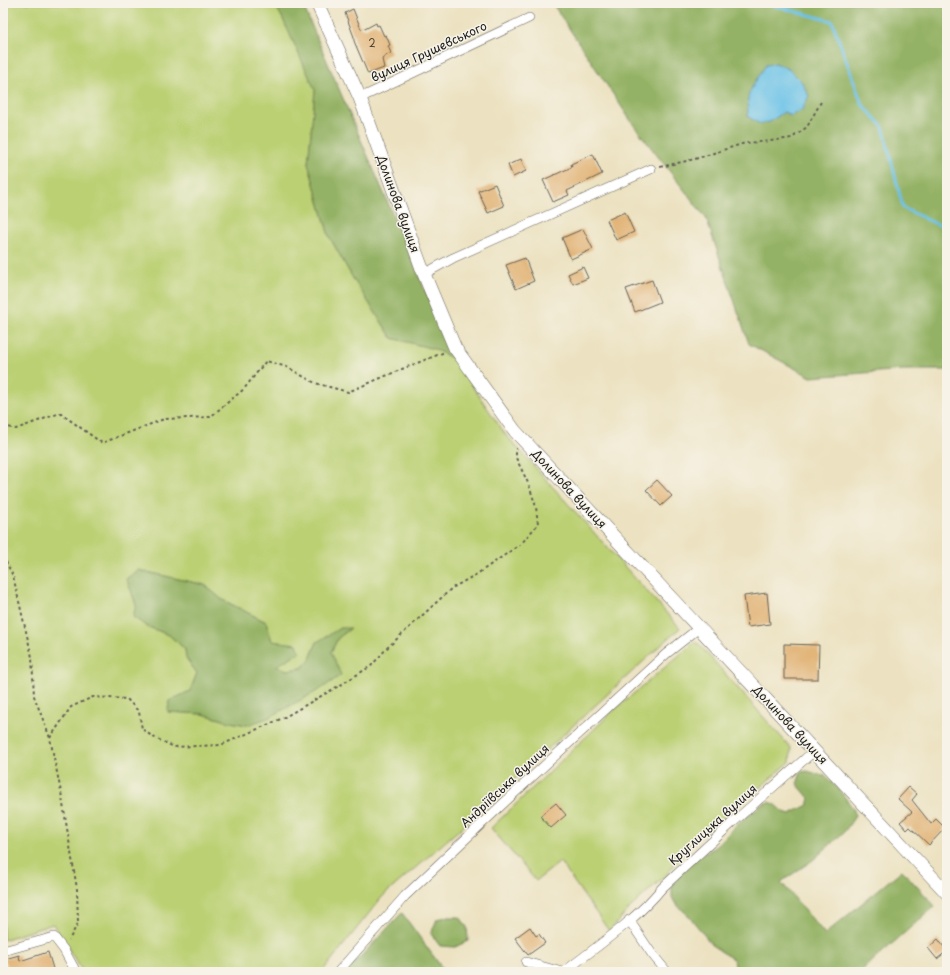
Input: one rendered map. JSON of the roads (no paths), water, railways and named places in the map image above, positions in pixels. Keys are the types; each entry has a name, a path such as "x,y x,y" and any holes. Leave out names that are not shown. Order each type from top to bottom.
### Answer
{"street":[{"name":"Долинова вулиця","path":"317,3 360,98 424,274 455,348 515,431 947,893"},
{"name":"вулиця Грушевського","path":"360,98 529,18"},
{"path":"424,274 453,258 651,169"},
{"name":"Андріївська вулиця","path":"338,972 405,896 666,654 699,628"},
{"name":"Круглицька вулиця","path":"526,962 563,972 618,930 731,824 814,751"},
{"path":"629,920 666,972"},
{"path":"3,951 54,937 64,950 76,972"}],"water":[{"path":"776,63 790,70 802,82 809,96 802,110 791,116 784,112 770,122 760,124 748,117 748,98 766,65"}],"waterway":[{"path":"764,3 832,21 862,104 883,127 903,208 947,229"}]}
